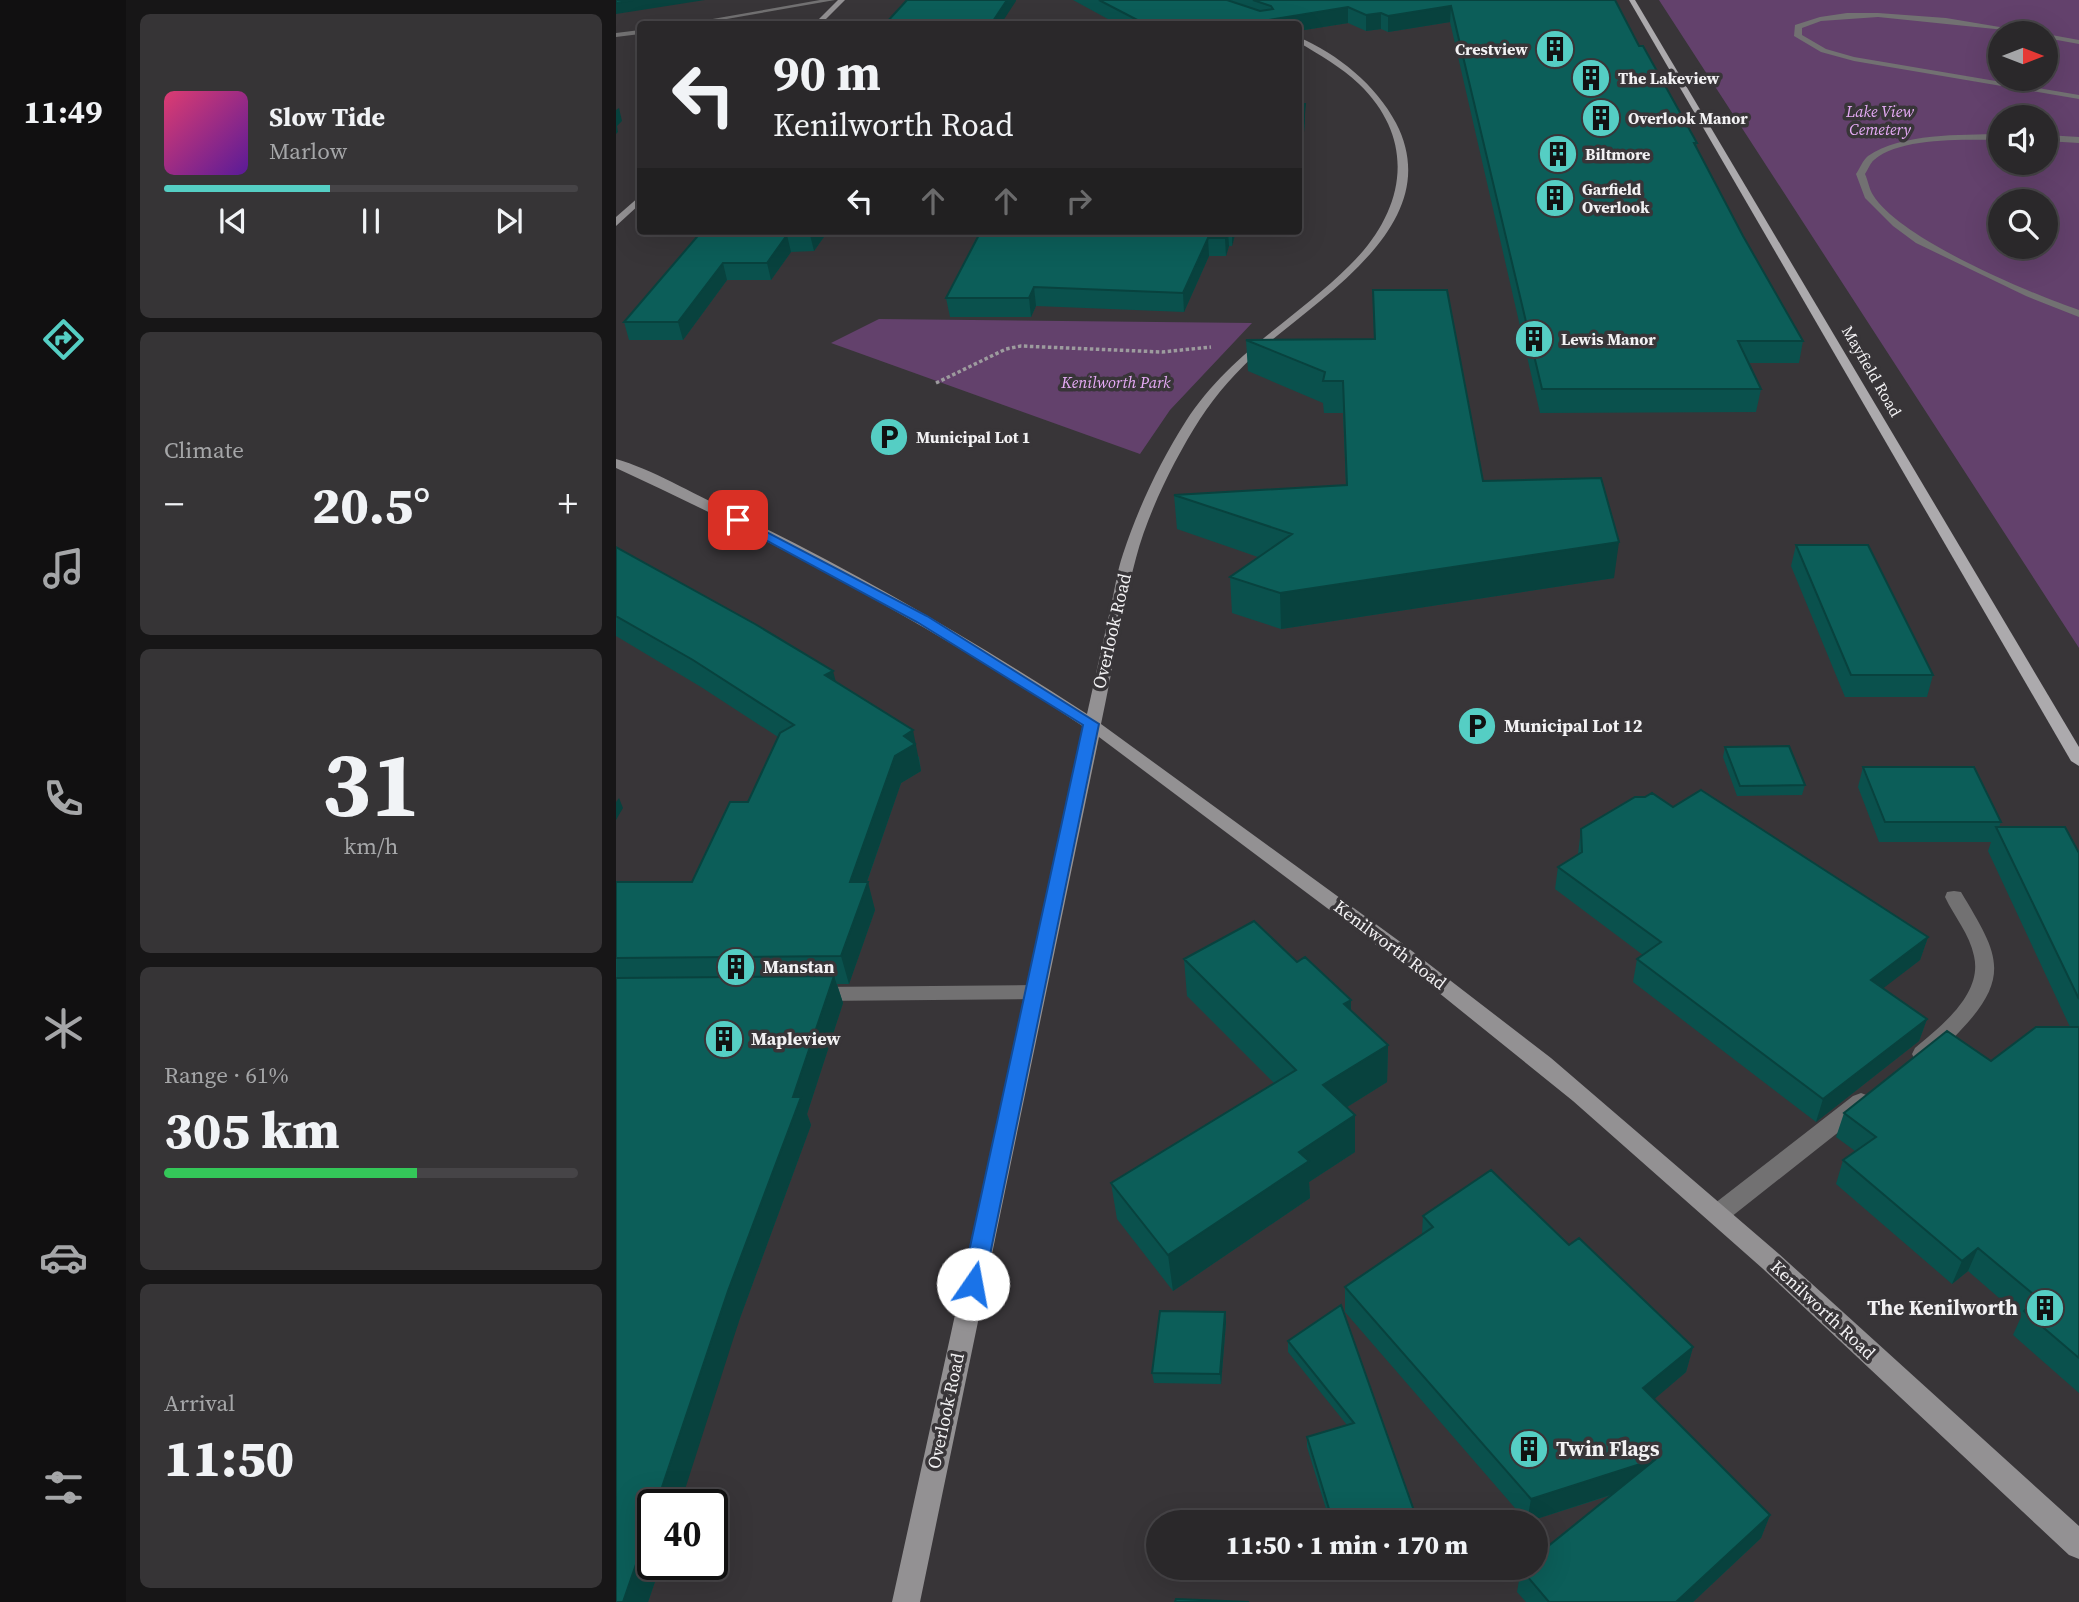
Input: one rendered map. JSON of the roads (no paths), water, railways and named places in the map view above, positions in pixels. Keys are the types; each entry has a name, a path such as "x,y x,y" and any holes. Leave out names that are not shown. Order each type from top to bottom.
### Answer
{"main road":[{"name":"Mayfield Road","path":"1632,0 2079,761"}],"street":[{"path":"706,21 832,0"},
{"path":"820,21 842,0"},
{"path":"1988,26 1953,20 1870,14 1821,18 1798,27 1798,36 1807,43 1836,53 1988,81"},
{"path":"616,36 637,32"},
{"path":"2058,38 2079,42"},
{"name":"Overlook Road","path":"906,1602 1091,724 1129,556 1154,492 1177,447 1206,400 1242,360 1362,258 1381,232 1398,196 1405,157 1402,142 1387,109 1362,81 1302,41"},
{"path":"2046,91 2079,97"},
{"path":"1988,137 1938,137 1891,146 1862,169 1861,180 1875,204 1898,225 1920,239 1979,270 2076,314"},
{"path":"2058,139 2079,141"},
{"path":"616,223 637,202"},
{"name":"Kenilworth Road","path":"616,463 698,500 812,558 922,619 1091,724 1416,962 1584,1097 1718,1214 2079,1545"},
{"path":"1904,1068 1965,1012 1982,988 1985,957 1954,897"},
{"path":"792,995 1035,992"},
{"path":"1718,1214 1882,1085"}],"place":[{"name":"Crestview","path":"1555,49"},
{"name":"The Lakeview","path":"1591,78"},
{"name":"Overlook Manor","path":"1601,118"},
{"name":"Biltmore","path":"1558,154"},
{"name":"Garfield Overlook","path":"1555,198"},
{"name":"Lewis Manor","path":"1534,339"},
{"name":"Municipal Lot 1","path":"889,437"},
{"name":"Municipal Lot 12","path":"1477,726"},
{"name":"Manstan","path":"736,967"},
{"name":"Mapleview","path":"724,1039"},
{"name":"The Kenilworth","path":"2045,1308"},
{"name":"Twin Flags","path":"1529,1449"}],"park label":[{"name":"Lake View Cemetery","path":"1880,120"},
{"name":"Kenilworth Park","path":"1116,382"}]}
